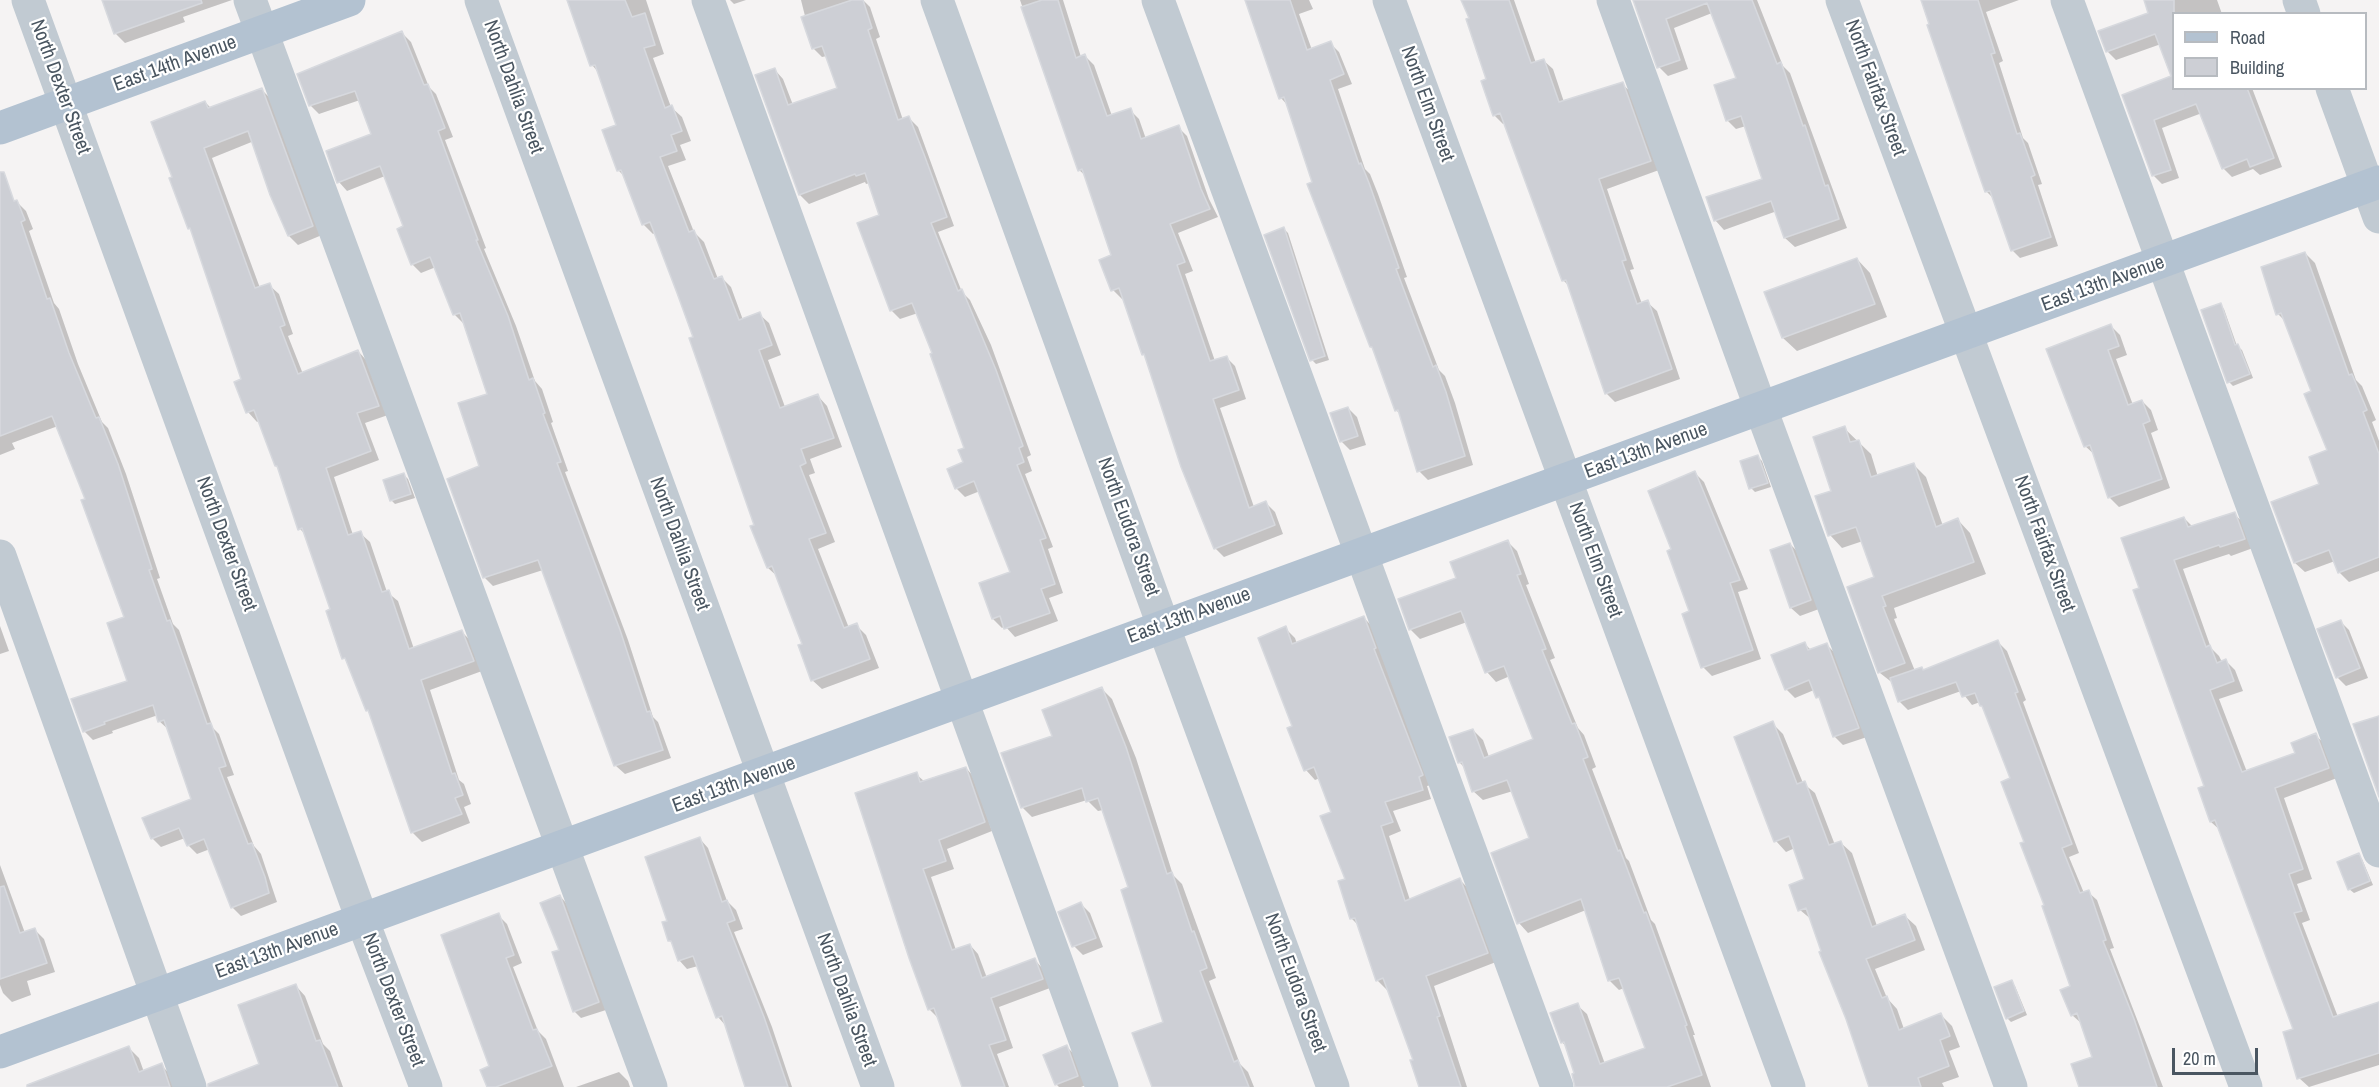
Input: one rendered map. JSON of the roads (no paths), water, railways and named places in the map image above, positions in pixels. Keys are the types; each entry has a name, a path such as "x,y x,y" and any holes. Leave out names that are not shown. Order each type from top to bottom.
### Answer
{"main road":[{"name":"East 14th Avenue","path":"0,128 349,0"},
{"name":"East 13th Avenue","path":"0,1053 362,919 764,775 1163,625 1966,335 2373,184"}],"street":[{"name":"North Dexter Street","path":"28,0 362,919 426,1087"},
{"path":"249,0 651,1087"},
{"name":"North Dahlia Street","path":"481,0 878,1087"},
{"path":"708,0 1102,1087"},
{"name":"North Eudora Street","path":"937,0 1333,1087"},
{"path":"1158,0 1557,1087"},
{"name":"North Elm Street","path":"1389,0 1789,1087"},
{"path":"1613,0 2011,1087"},
{"name":"North Fairfax Street","path":"1842,0 2246,1087"},
{"path":"2067,0 2379,851"},
{"path":"2333,90 2373,184 2379,217"},
{"path":"0,556 190,1087"}]}
